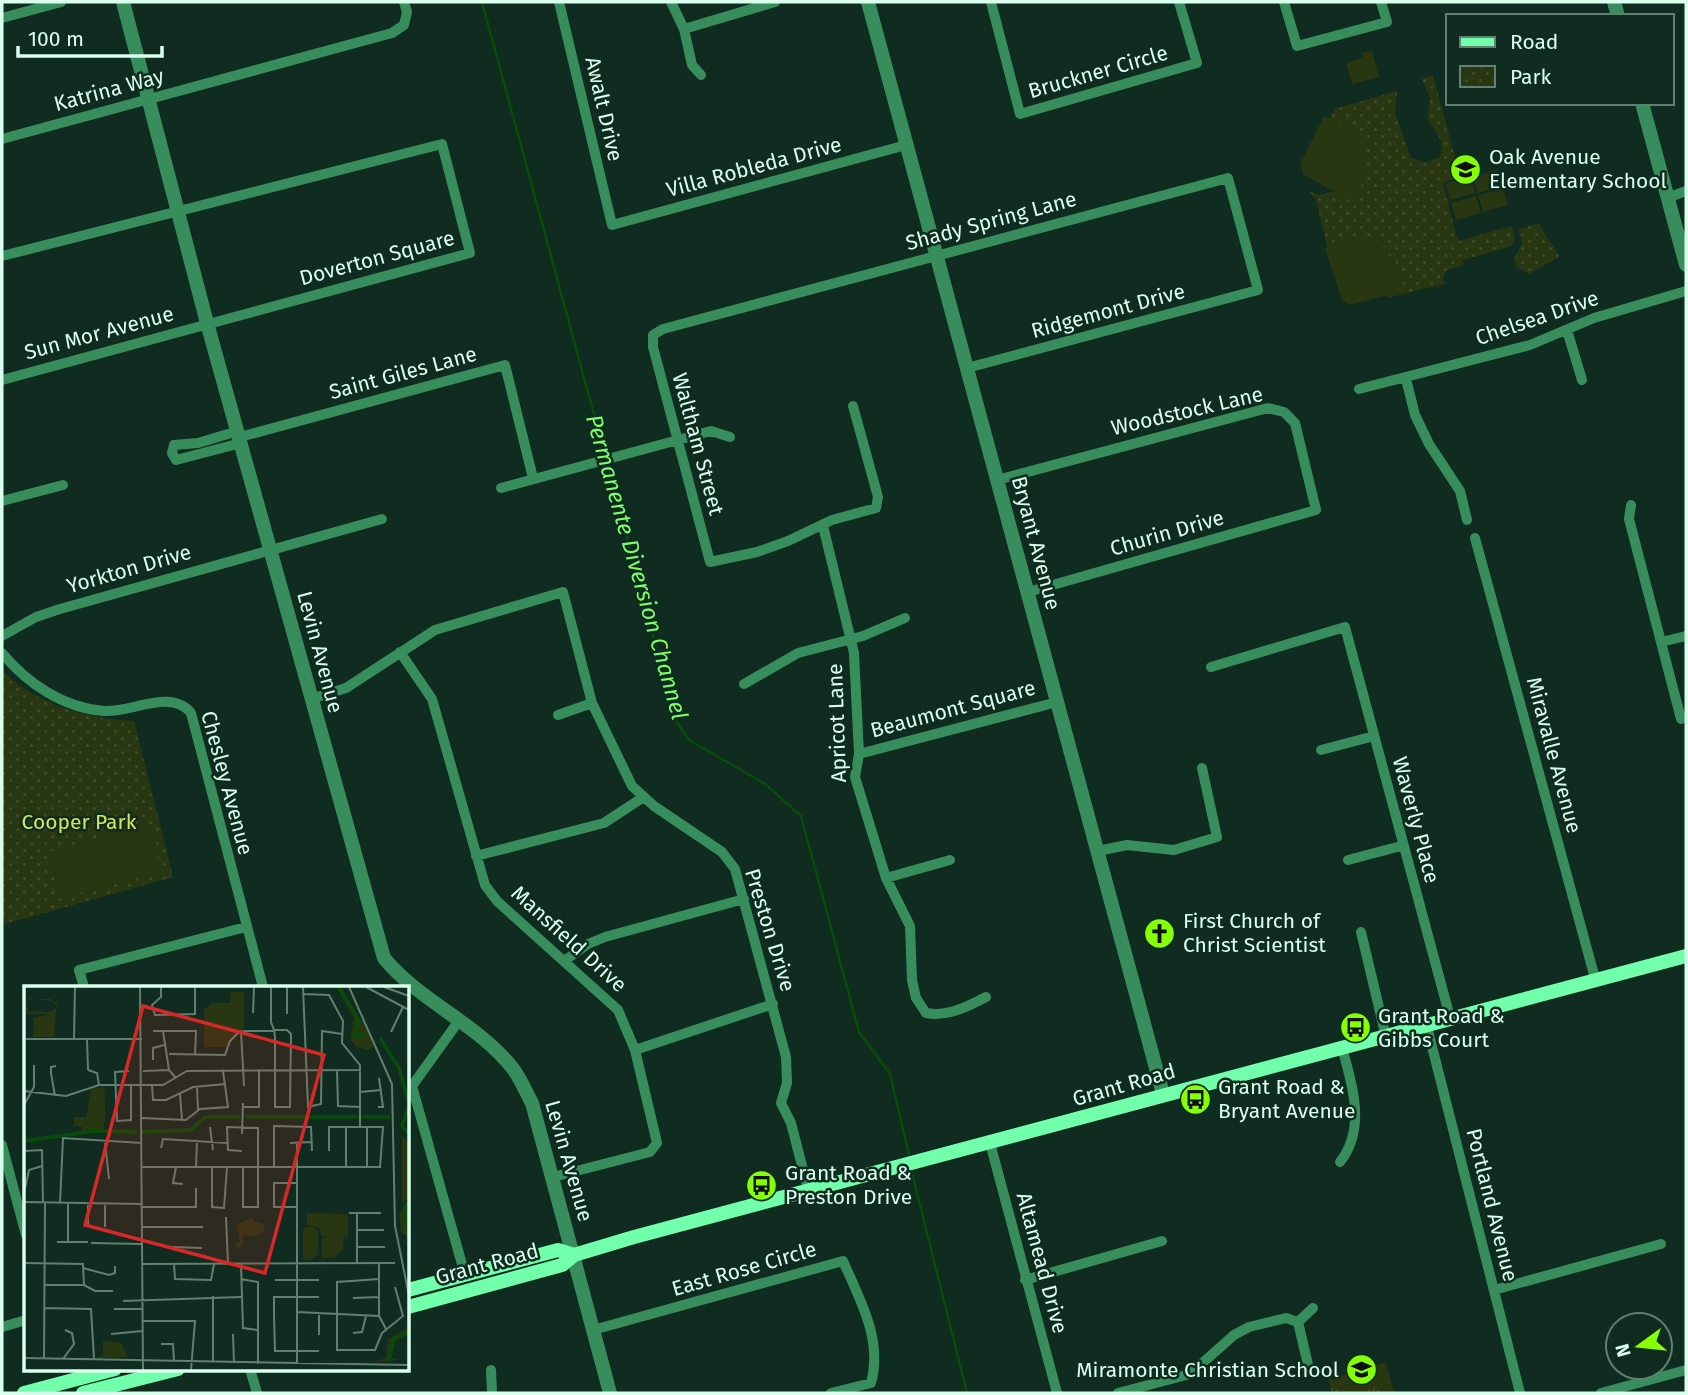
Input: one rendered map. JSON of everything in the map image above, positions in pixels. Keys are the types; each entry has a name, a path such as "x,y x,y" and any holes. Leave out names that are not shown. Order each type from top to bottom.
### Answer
{"main road":[{"name":"Grant Road","path":"410,1306 562,1265 574,1255 808,1189 990,1143 1163,1094 1451,1021 1686,956"},
{"name":"Grant Road","path":"410,1289 558,1250 574,1255"},
{"path":"24,1393 111,1370"},
{"path":"83,1393 174,1370"}],"street":[{"path":"2,18 61,2"},
{"name":"Levin Avenue","path":"123,2 207,323 384,958 402,980 492,1047 515,1071 532,1103 610,1393"},
{"name":"Katrina Way","path":"2,139 392,33 404,25 407,12 404,2"},
{"name":"Awalt Drive","path":"559,2 612,225"},
{"path":"671,2 684,29 692,65 701,75"},
{"path":"684,29 775,2"},
{"name":"Bryant Avenue","path":"869,2 1163,1094"},
{"name":"Bruckner Circle","path":"991,2 1020,114 1197,63 1179,2"},
{"path":"1284,2 1297,46 1387,22 1381,2"},
{"path":"1643,105 1686,265"},
{"name":"Doverton Square","path":"179,213 442,144 470,253 207,323"},
{"name":"Villa Robleda Drive","path":"612,225 906,145"},
{"name":"Shady Spring Lane","path":"653,335 663,329 1228,178 1258,290"},
{"path":"1667,198 1686,191"},
{"path":"2,256 179,213"},
{"name":"Ridgemont Drive","path":"967,368 1258,290"},
{"name":"Chelsea Drive","path":"1359,389 1530,345 1594,318 1686,292"},
{"name":"Sun Mor Avenue","path":"2,380 207,323"},
{"path":"1567,330 1582,380"},
{"name":"Waltham Street","path":"653,335 653,347 710,562 757,552 823,526"},
{"name":"Saint Giles Lane","path":"200,448 505,366 533,478"},
{"path":"1406,379 1415,415 1429,444 1460,491 1467,520"},
{"path":"823,526 832,520 869,511 878,503 853,407"},
{"name":"Woodstock Lane","path":"997,480 1268,408 1284,412 1296,423 1316,510"},
{"path":"501,488 711,431 730,437"},
{"path":"2,501 63,485"},
{"path":"1631,505 1629,519 1681,719"},
{"name":"Churin Drive","path":"1028,592 1316,510"},
{"name":"Yorkton Drive","path":"2,636 36,617 60,609 382,519"},
{"name":"Apricot Lane","path":"823,526 852,640 859,754 855,777 886,878 910,926 912,979 916,998 926,1013 939,1016 986,997"},
{"name":"Miravalle Avenue","path":"1475,538 1596,982"},
{"name":"Preston Drive","path":"311,699 346,688 435,630 563,592 592,703 632,786 642,798 722,852 735,869 786,1057 787,1083 780,1103 791,1123 808,1189"},
{"path":"744,684 798,653 852,640 905,618"},
{"name":"Waverly Place","path":"1211,667 1345,627 1401,846 1451,1021"},
{"path":"1661,642 1686,636"},
{"name":"Mansfield Drive","path":"400,652 432,699 485,885 497,901 618,1010 635,1050 657,1143 650,1152 553,1177"},
{"name":"Chesley Avenue","path":"2,653 22,677 82,708 120,712 166,701 187,707 191,713 263,986"},
{"name":"Beaumont Square","path":"859,754 1057,702"},
{"path":"558,715 592,703"},
{"path":"1321,751 1374,736"},
{"path":"1098,851 1127,845 1174,850 1217,837 1202,768"},
{"path":"476,856 604,823 642,798"},
{"path":"1348,860 1401,846"},
{"path":"886,878 950,860"},
{"path":"564,961 588,944 605,937 744,899"},
{"path":"84,986 79,970 246,927"},
{"path":"1361,932 1386,1037"},
{"path":"635,1050 772,1004"},
{"path":"458,1022 410,1086 465,1275"},
{"name":"Portland Avenue","path":"1427,1027 1520,1393"},
{"path":"1340,1162 1353,1146 1357,1123 1342,1048"},
{"name":"Altamead Drive","path":"990,1143 1057,1393"},
{"path":"2,1145 24,1228"},
{"path":"1025,1280 1163,1241"},
{"path":"1494,1290 1661,1244"},
{"name":"East Rose Circle","path":"593,1330 843,1261 869,1321 877,1362 871,1383 831,1393"},
{"path":"1298,1322 1313,1308"},
{"path":"1118,1393 1190,1374 1234,1335 1249,1327 1286,1318 1298,1322"},
{"path":"2,1327 24,1321"},
{"path":"1298,1322 1309,1369"},
{"path":"250,1370 257,1393"},
{"path":"491,1370 492,1393"},
{"path":"1601,1393 1686,1370"}],"green space":[{"path":"1372,51 1379,77 1352,84 1346,63 1363,58 1362,53"},
{"path":"1433,75 1460,176 1443,183 1458,241 1512,226 1515,239 1512,246 1463,260 1464,265 1447,270 1443,277 1445,284 1390,297 1331,262 1316,200 1308,191 1320,195 1336,191 1325,132 1334,109 1397,91 1395,113 1411,158 1426,162 1440,157 1441,141 1427,117 1430,98 1422,79"},
{"path":"1324,116 1346,124 1367,145 1365,179 1352,202 1303,174 1300,164"},
{"path":"1498,169 1502,186 1477,193 1473,176"},
{"path":"1471,177 1475,193 1450,200 1446,183"},
{"path":"1503,189 1508,205 1483,212 1478,195"},
{"path":"1476,196 1481,213 1456,220 1451,203"},
{"path":"1540,223 1559,257 1529,274 1516,266 1514,259 1522,244 1519,229"},
{"path":"1346,239 1376,240 1398,266 1405,291 1350,305 1342,300 1325,249"},
{"name":"Cooper Park","path":"2,670 31,692 63,708 98,717 134,721 173,877 2,925"},
{"path":"148,825 162,872 59,898 48,852"},
{"path":"1386,1362 1394,1393 1332,1393 1328,1379"}],"waterway":[{"name":"Permanente Diversion Channel","path":"482,2 605,455"},
{"name":"Permanente Diversion Channel","path":"607,462 676,721 689,740 765,784 801,816 859,1032 890,1074 910,1159"},
{"name":"Permanente Diversion Channel","path":"911,1169 967,1393"}],"place":[{"name":"Oak Avenue Elementary School","path":"1466,169"},
{"name":"First Church of Christ Scientist","path":"1160,933"},
{"name":"Grant Road & Gibbs Court","path":"1355,1028"},
{"name":"Grant Road & Bryant Avenue","path":"1195,1099"},
{"name":"Grant Road & Preston Drive","path":"762,1185"},
{"name":"Miramonte Christian School","path":"1362,1370"}]}
